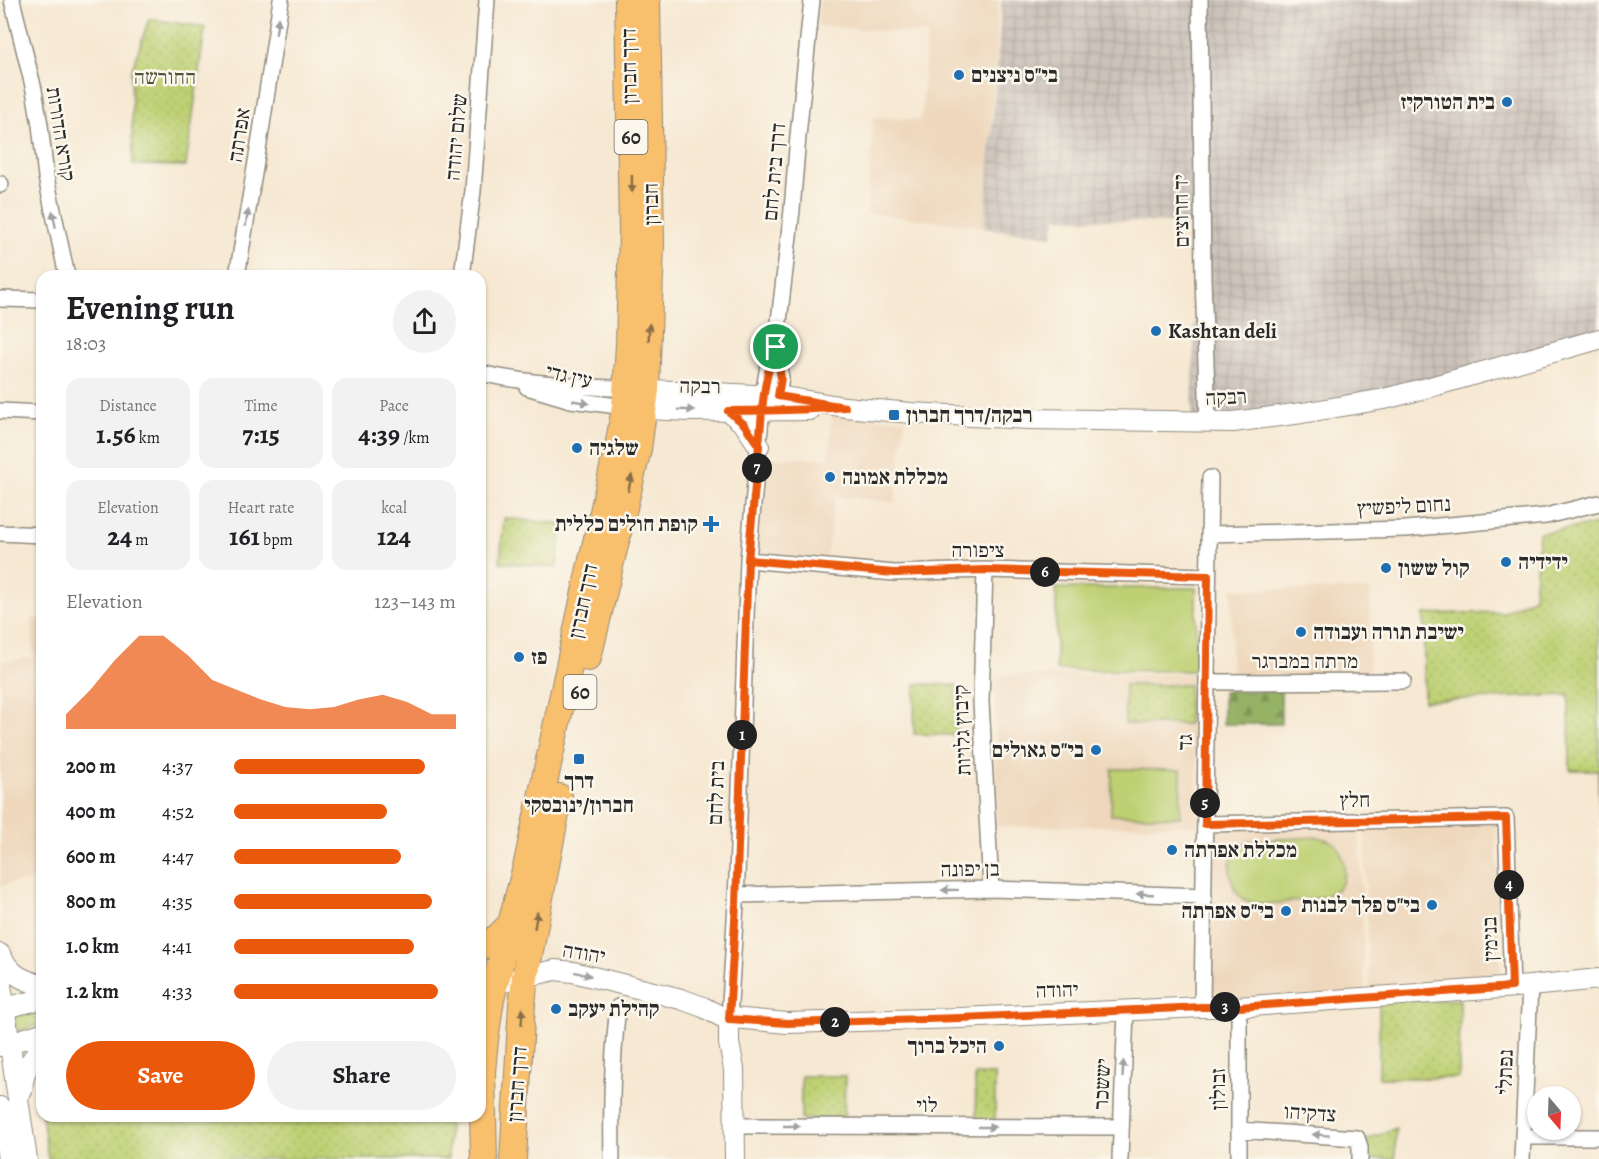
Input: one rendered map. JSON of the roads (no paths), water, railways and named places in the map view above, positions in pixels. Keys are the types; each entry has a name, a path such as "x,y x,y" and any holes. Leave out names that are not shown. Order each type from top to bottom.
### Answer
{"highway":[{"name":"דרך חברון","path":"513,1159 525,977 574,723 638,449 628,0"},
{"name":"חברון","path":"636,399 651,244 647,0"},
{"name":"דרך חברון","path":"487,966 510,925 527,863 619,442 636,399"},
{"name":"דרך חברון","path":"483,1122 484,1159"}],"street":[{"name":"קורא הדורות","path":"12,0 34,90 46,177 66,270"},
{"name":"אפרתה","path":"238,270 281,0"},
{"name":"שלום יהודה","path":"463,270 473,191 487,0"},
{"name":"דרך בית לחם","path":"768,401 781,378 776,347 812,0"},
{"name":"יד חרוצים","path":"1200,0 1203,277 1208,422"},
{"path":"0,299 36,300"},
{"name":"רבקה","path":"636,399 768,401 911,413 1029,419 1233,422 1384,399 1599,339"},
{"name":"עין גדי","path":"486,374 505,379 575,386 636,399"},
{"name":"רבקה","path":"636,399 728,411 768,401"},
{"name":"בית לחם","path":"735,1159 734,1069 729,1043 729,1019 736,895 748,560 759,446 768,401"},
{"path":"0,411 36,413"},
{"path":"728,411 744,424 759,446"},
{"name":"גד","path":"1202,1007 1210,478"},
{"name":"נחום ליפשיץ","path":"1209,534 1406,529 1546,516 1599,503"},
{"path":"0,533 36,535"},
{"name":"ציפורה","path":"748,560 894,573 985,570 1208,576"},
{"name":"קיבוץ גלויות","path":"985,570 981,702 991,889"},
{"name":"מרתה במברגר","path":"1207,682 1403,681"},
{"name":"חלץ","path":"1205,824 1506,818"},
{"name":"בנימין","path":"1506,818 1521,987"},
{"name":"בן יפונה","path":"736,895 991,889 1204,896"},
{"path":"0,954 8,968 16,975 36,984"},
{"name":"יהודה","path":"487,966 525,977 555,970 573,972 681,999 729,1019 787,1023 1239,1007 1521,987 1599,979"},
{"path":"0,978 5,1044 27,1159"},
{"name":"נפתלי","path":"1521,987 1522,1159"},
{"path":"3,1009 36,1001"},
{"path":"612,1159 611,1097 618,1006"},
{"name":"יששכר","path":"1120,1159 1126,1012"},
{"name":"זבולון","path":"1239,1020 1239,1159"},
{"name":"בית לחם","path":"734,1069 742,1034 753,1021"},
{"path":"5,1044 36,1036"},
{"path":"24,1135 22,1088 29,1062 36,1053"},
{"path":"0,1107 8,1159"},
{"name":"לוי","path":"734,1126 1121,1127"},
{"name":"צדקיהו","path":"1239,1130 1357,1138 1360,1159"},
{"path":"1523,1137 1599,1137"}],"place":[{"name":"בי\"ס ניצנים","path":"959,75"},
{"name":"בית הטורקיז","path":"1507,102"},
{"name":"Kashtan deli","path":"1156,331"},
{"name":"רבקה/דרך חברון","path":"894,415"},
{"name":"שלגיה","path":"577,448"},
{"name":"מכללת אמונה","path":"830,477"},
{"name":"קופת חולים כללית","path":"711,524"},
{"name":"ידידיה","path":"1506,562"},
{"name":"קול ששון","path":"1386,568"},
{"name":"ישיבת תורה ועבודה","path":"1301,632"},
{"name":"פז","path":"519,657"},
{"name":"בי\"ס גאולים","path":"1096,750"},
{"name":"דרך חברון/ינובסקי","path":"579,759"},
{"name":"מכללת אפרתה","path":"1172,850"},
{"name":"בי\"ס פלך לבנות","path":"1432,905"},
{"name":"בי\"ס אפרתה","path":"1286,911"},
{"name":"קהילת יעקב","path":"556,1009"},
{"name":"היכל ברוך","path":"999,1046"}],"park label":[{"name":"החורשה","path":"165,77"}]}
